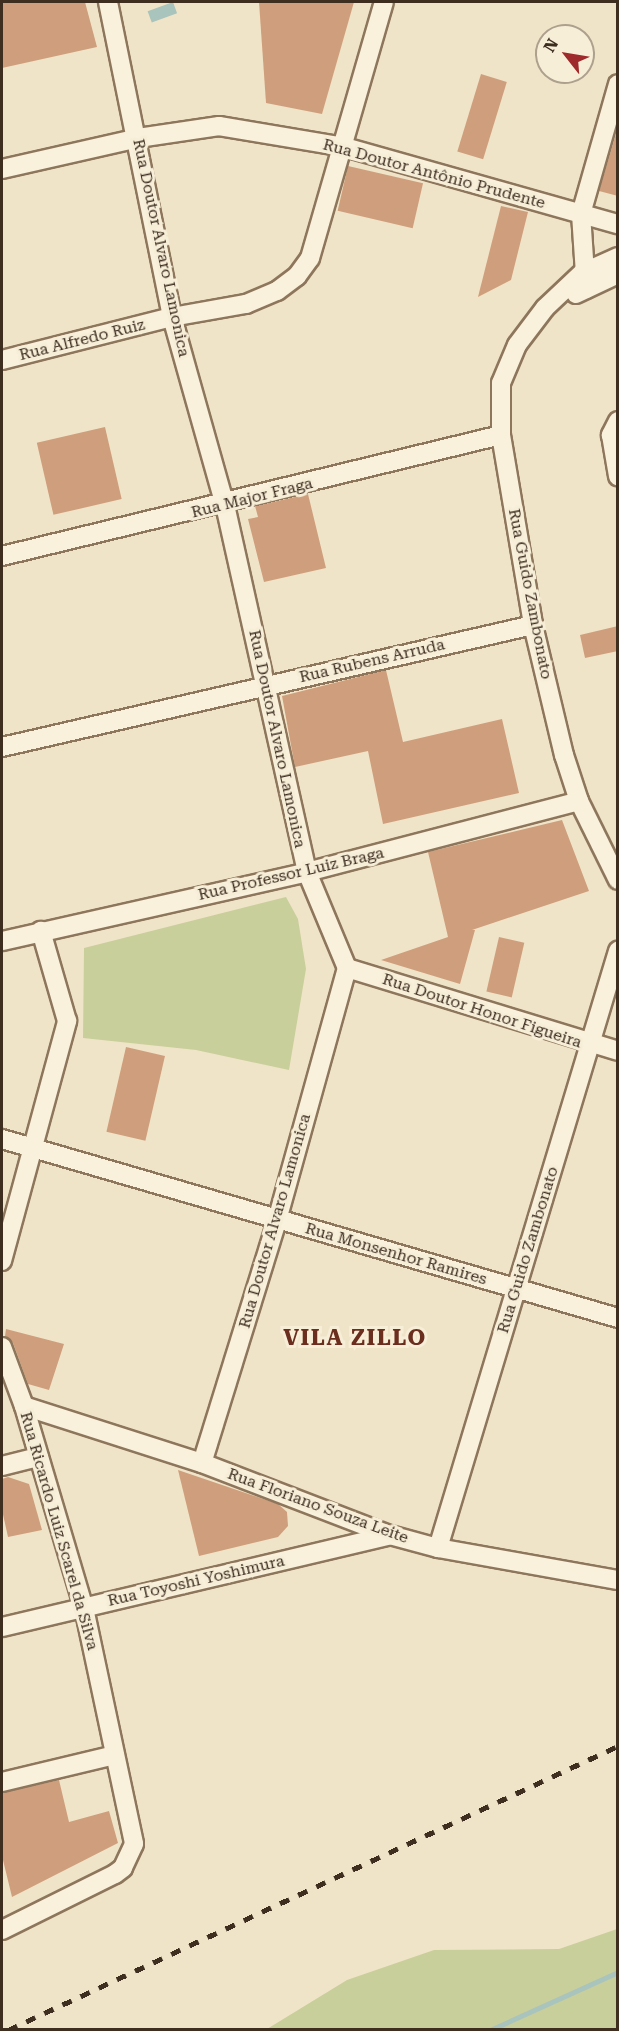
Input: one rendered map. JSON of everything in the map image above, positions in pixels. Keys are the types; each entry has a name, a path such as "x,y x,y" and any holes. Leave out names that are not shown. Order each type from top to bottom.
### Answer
{"street":[{"name":"Rua Doutor Alvaro Lamonica","path":"108,2 138,138 172,317 225,505 307,872 347,968 277,1221 202,1463"},
{"name":"Rua Alfredo Ruiz","path":"2,360 172,317 246,304 277,291 297,276 310,258 345,147 384,2"},
{"path":"584,281 581,214 618,84"},
{"name":"Rua Doutor Antônio Prudente","path":"2,169 138,138 219,126 345,147 618,224"},
{"name":"Rua Guido Zambonato","path":"618,257 545,308 517,345 501,383 501,435 533,625 579,801 618,880"},
{"name":"Rua Guido Zambonato","path":"584,281 618,274"},
{"path":"618,421 611,435 618,476"},
{"name":"Rua Major Fraga","path":"2,556 225,505 501,435"},
{"name":"Rua Rubens Arruda","path":"2,747 533,625"},
{"name":"Rua Professor Luiz Braga","path":"2,941 307,872 579,801"},
{"path":"2,1261 67,1021 41,932"},
{"name":"Rua Guido Zambonato","path":"438,1548 618,951"},
{"name":"Rua Doutor Honor Figueira","path":"347,968 590,1045 618,1051"},
{"name":"Rua Monsenhor Ramires","path":"2,1139 277,1221 618,1318"},
{"name":"Rua Ricardo Luiz Scarel da Silva","path":"2,1347 24,1406 84,1608 134,1844 129,1858 115,1874 2,1930"},
{"name":"Rua Floriano Souza Leite","path":"24,1406 202,1463 390,1535 438,1548 618,1580"},
{"path":"2,1466 39,1456"},
{"name":"Rua Toyoshi Yoshimura","path":"2,1627 390,1535"},
{"path":"2,1782 115,1755"}],"green space":[{"path":"286,897 298,919 306,969 289,1070 196,1050 83,1038 84,948"},
{"path":"617,1929 617,2029 267,2029 347,1980 434,1950 559,1949"}],"water":[{"path":"173,2 177,13 152,23 148,11"}],"building":[{"path":"2,2 85,2 97,47 2,68"},
{"path":"259,2 354,2 322,114 266,103"},
{"path":"481,74 507,82 483,159 457,151"},
{"path":"618,127 618,196 599,191"},
{"path":"348,166 423,183 413,228 338,211"},
{"path":"501,206 528,212 511,280 478,297"},
{"path":"105,427 122,499 53,515 37,443"},
{"path":"308,494 326,568 264,582 248,519 258,517 255,506"},
{"path":"618,626 618,651 585,658 580,635"},
{"path":"386,670 403,742 502,719 519,793 383,824 368,751 295,767 282,696"},
{"path":"562,820 589,891 472,930 475,930 460,984 381,960 448,937 428,852"},
{"path":"499,937 524,943 512,997 486,992"},
{"path":"126,1047 165,1056 145,1141 106,1132"},
{"path":"6,1329 64,1344 49,1390 28,1384 13,1343 5,1336"},
{"path":"178,1470 278,1504 287,1512 288,1526 278,1537 199,1556"},
{"path":"8,1477 29,1484 42,1530 8,1537 2,1510 2,1479"},
{"path":"59,1780 69,1822 109,1811 118,1843 12,1897 2,1856 2,1793"}],"waterway":[{"path":"490,2030 618,1972"}],"railway":[{"path":"8,2030 618,1746"}],"district":[{"name":"VILA ZILLO","path":"355,1338"}]}
